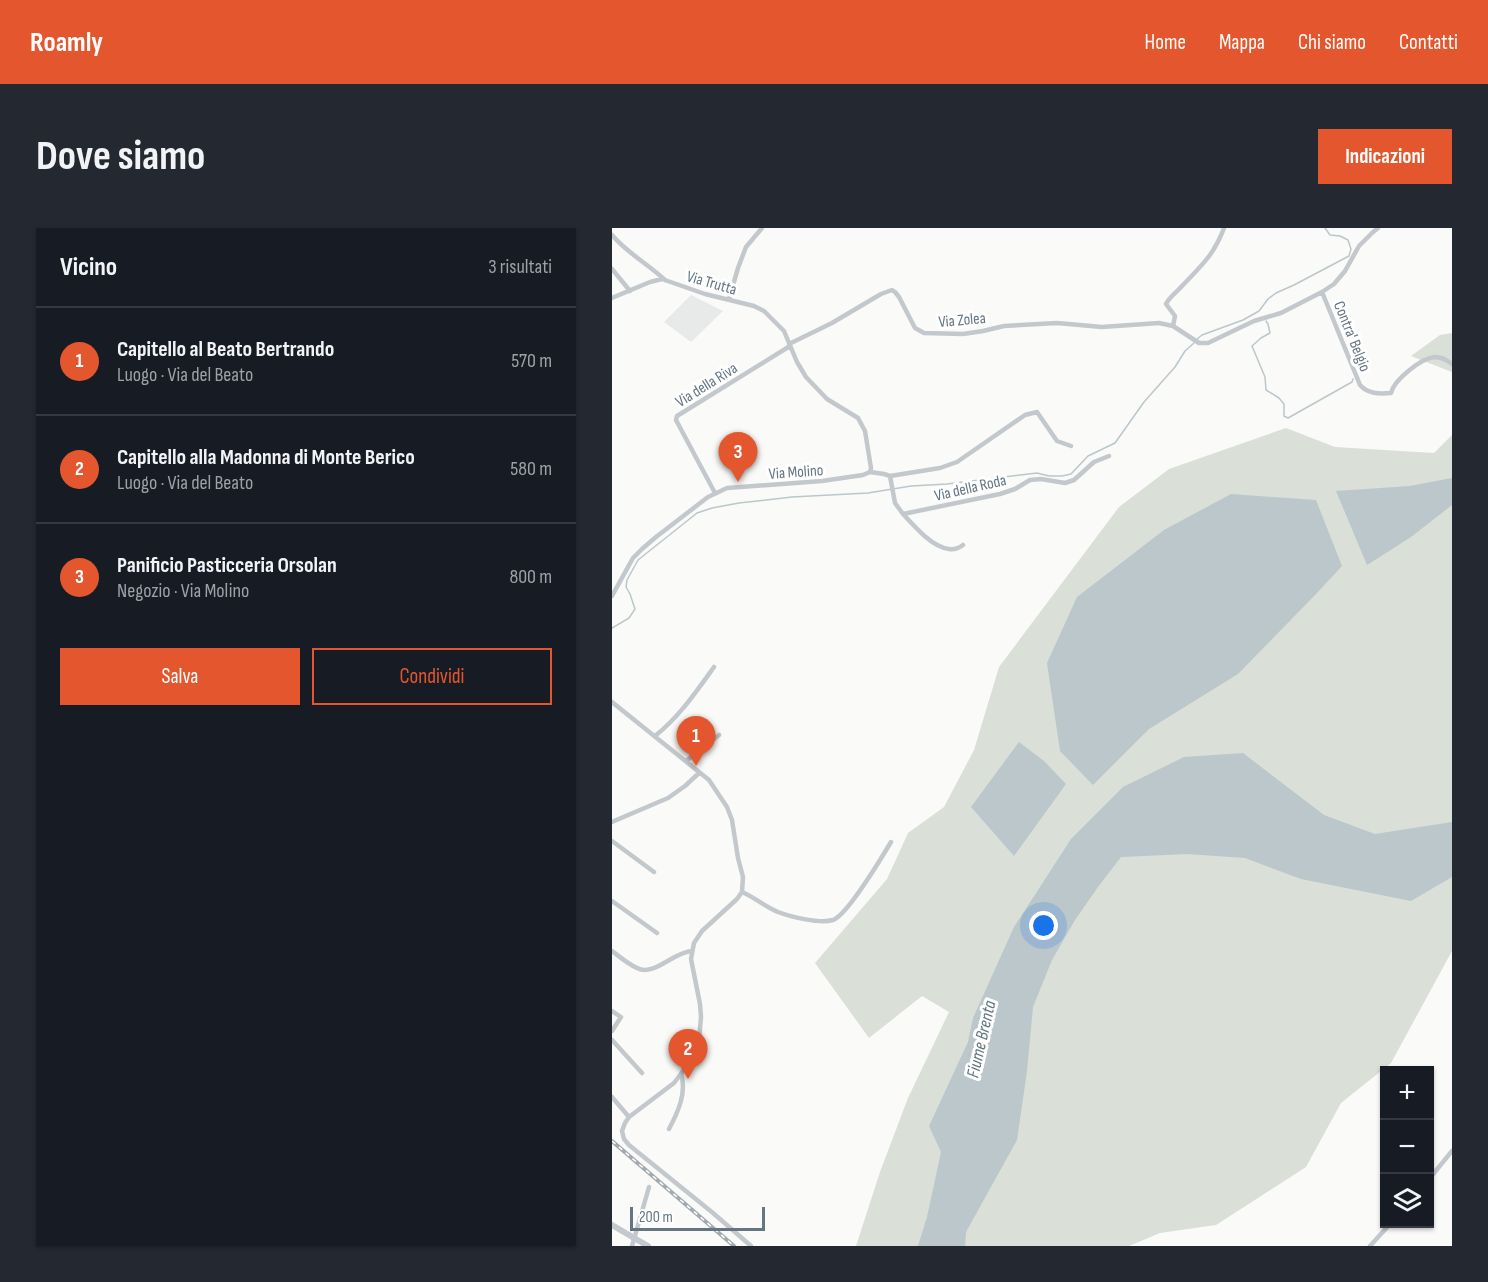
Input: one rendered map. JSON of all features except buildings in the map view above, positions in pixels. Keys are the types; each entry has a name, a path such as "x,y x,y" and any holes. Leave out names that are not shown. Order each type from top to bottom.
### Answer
{"main road":[{"path":"612,1225 648,1246"}],"street":[{"path":"729,299 746,247 762,228"},
{"path":"1173,326 1175,316 1166,304 1167,300 1210,257 1224,228"},
{"name":"Contra' Belgio","path":"1199,343 1208,343 1254,321 1281,313 1322,292 1334,284 1345,271 1359,246 1378,228"},
{"path":"612,235 622,246 665,280"},
{"path":"612,269 630,291"},
{"name":"Via Trutta","path":"612,298 658,279 665,280 764,311 784,332 790,345"},
{"name":"Via Zolea","path":"790,345 881,294 892,291 896,292 915,328 924,333 963,334 1004,326 1057,323 1102,327 1159,323 1173,326 1199,343"},
{"name":"Contra' Belgio","path":"1322,292 1360,385 1365,391 1391,393 1392,388 1404,375 1430,358 1437,357 1452,364"},
{"path":"790,345 806,377 817,389 836,405 858,418 865,431 870,472 890,476 940,468 957,462 1031,412 1037,412 1057,441 1071,446"},
{"name":"Via della Riva","path":"714,493 676,420 677,416 790,345"},
{"name":"Via della Roda","path":"903,514 1000,494 1015,489 1030,480 1041,479 1065,483 1074,480 1094,462 1109,456"},
{"name":"Via Molino","path":"612,596 633,558 656,537 714,493 727,488 822,482 870,472"},
{"path":"890,476 895,503 924,535 948,549 956,549 963,545"},
{"path":"655,736 695,694 714,667"},
{"path":"612,702 709,780 728,807 743,877 742,892 702,931 694,943 691,958 700,1004 699,1041 692,1059 669,1088 629,1117 621,1131 624,1139 659,1170 751,1246"},
{"path":"686,761 719,735"},
{"path":"612,822 668,798 699,773"},
{"path":"612,841 654,872"},
{"path":"742,892 768,908 782,913 818,921 835,919 847,907 891,842"},
{"path":"612,902 657,933"},
{"path":"612,951 639,970 650,970 684,952 692,951"},
{"path":"612,1011 621,1017 612,1030"},
{"path":"612,1040 642,1073"},
{"path":"669,1129 681,1102 684,1083 681,1074"},
{"path":"612,1097 629,1117"},
{"path":"1433,1174 1452,1150"},
{"path":"632,1246 650,1187"},
{"path":"1370,1246 1386,1228"}],"shaded area":[{"path":"691,295 723,311 691,342 664,322"},
{"path":"1452,333 1452,372 1411,356 1440,335"},
{"path":"1286,428 1335,447 1434,453 1452,435 1452,951 1391,1063 1387,1066 1380,1066 1380,1072 1341,1103 1306,1167 1216,1225 1160,1233 1129,1246 856,1246 880,1172 908,1098 949,1012 922,996 869,1038 815,963 887,879 908,833 944,807 974,750 999,667 1119,507 1169,469"}],"water":[{"path":"1452,478 1452,505 1411,537 1367,565 1336,491 1410,486"},
{"path":"1231,494 1316,500 1342,566 1238,674 1149,729 1093,785 1060,751 1047,663 1077,597 1164,530"},
{"path":"1019,742 1044,761 1066,784 1014,856 971,807"},
{"name":"Fiume Brenta","path":"1243,753 1324,815 1375,834 1452,822 1452,877 1411,901 1301,879 1245,858 1187,854 1121,857 1075,920 1052,960 1033,1007 1017,1140 966,1232 965,1246 918,1246 927,1217 941,1152 929,1126 968,1042 973,1018 1014,927 1071,839 1123,787 1184,757"}],"waterway":[{"path":"1197,339 1243,320 1259,311 1276,293 1349,256 1351,249 1348,240 1330,235 1325,228"},
{"path":"1266,321 1270,333 1252,346 1265,377 1266,390 1284,404 1284,416 1288,418 1352,382 1353,379"},
{"path":"612,628 629,618 635,609 626,587 627,580 638,560 697,513 739,503 792,497 868,493 911,486 1037,473 1049,476 1071,474 1088,456 1115,443 1144,402 1194,343"}],"railway":[{"path":"612,1141 734,1246"}],"place":[{"name":"Panificio Pasticceria Orsolan","path":"738,482"},
{"name":"Capitello al Beato Bertrando","path":"696,766"},
{"name":"Capitello alla Madonna di Monte Berico","path":"688,1079"}]}
